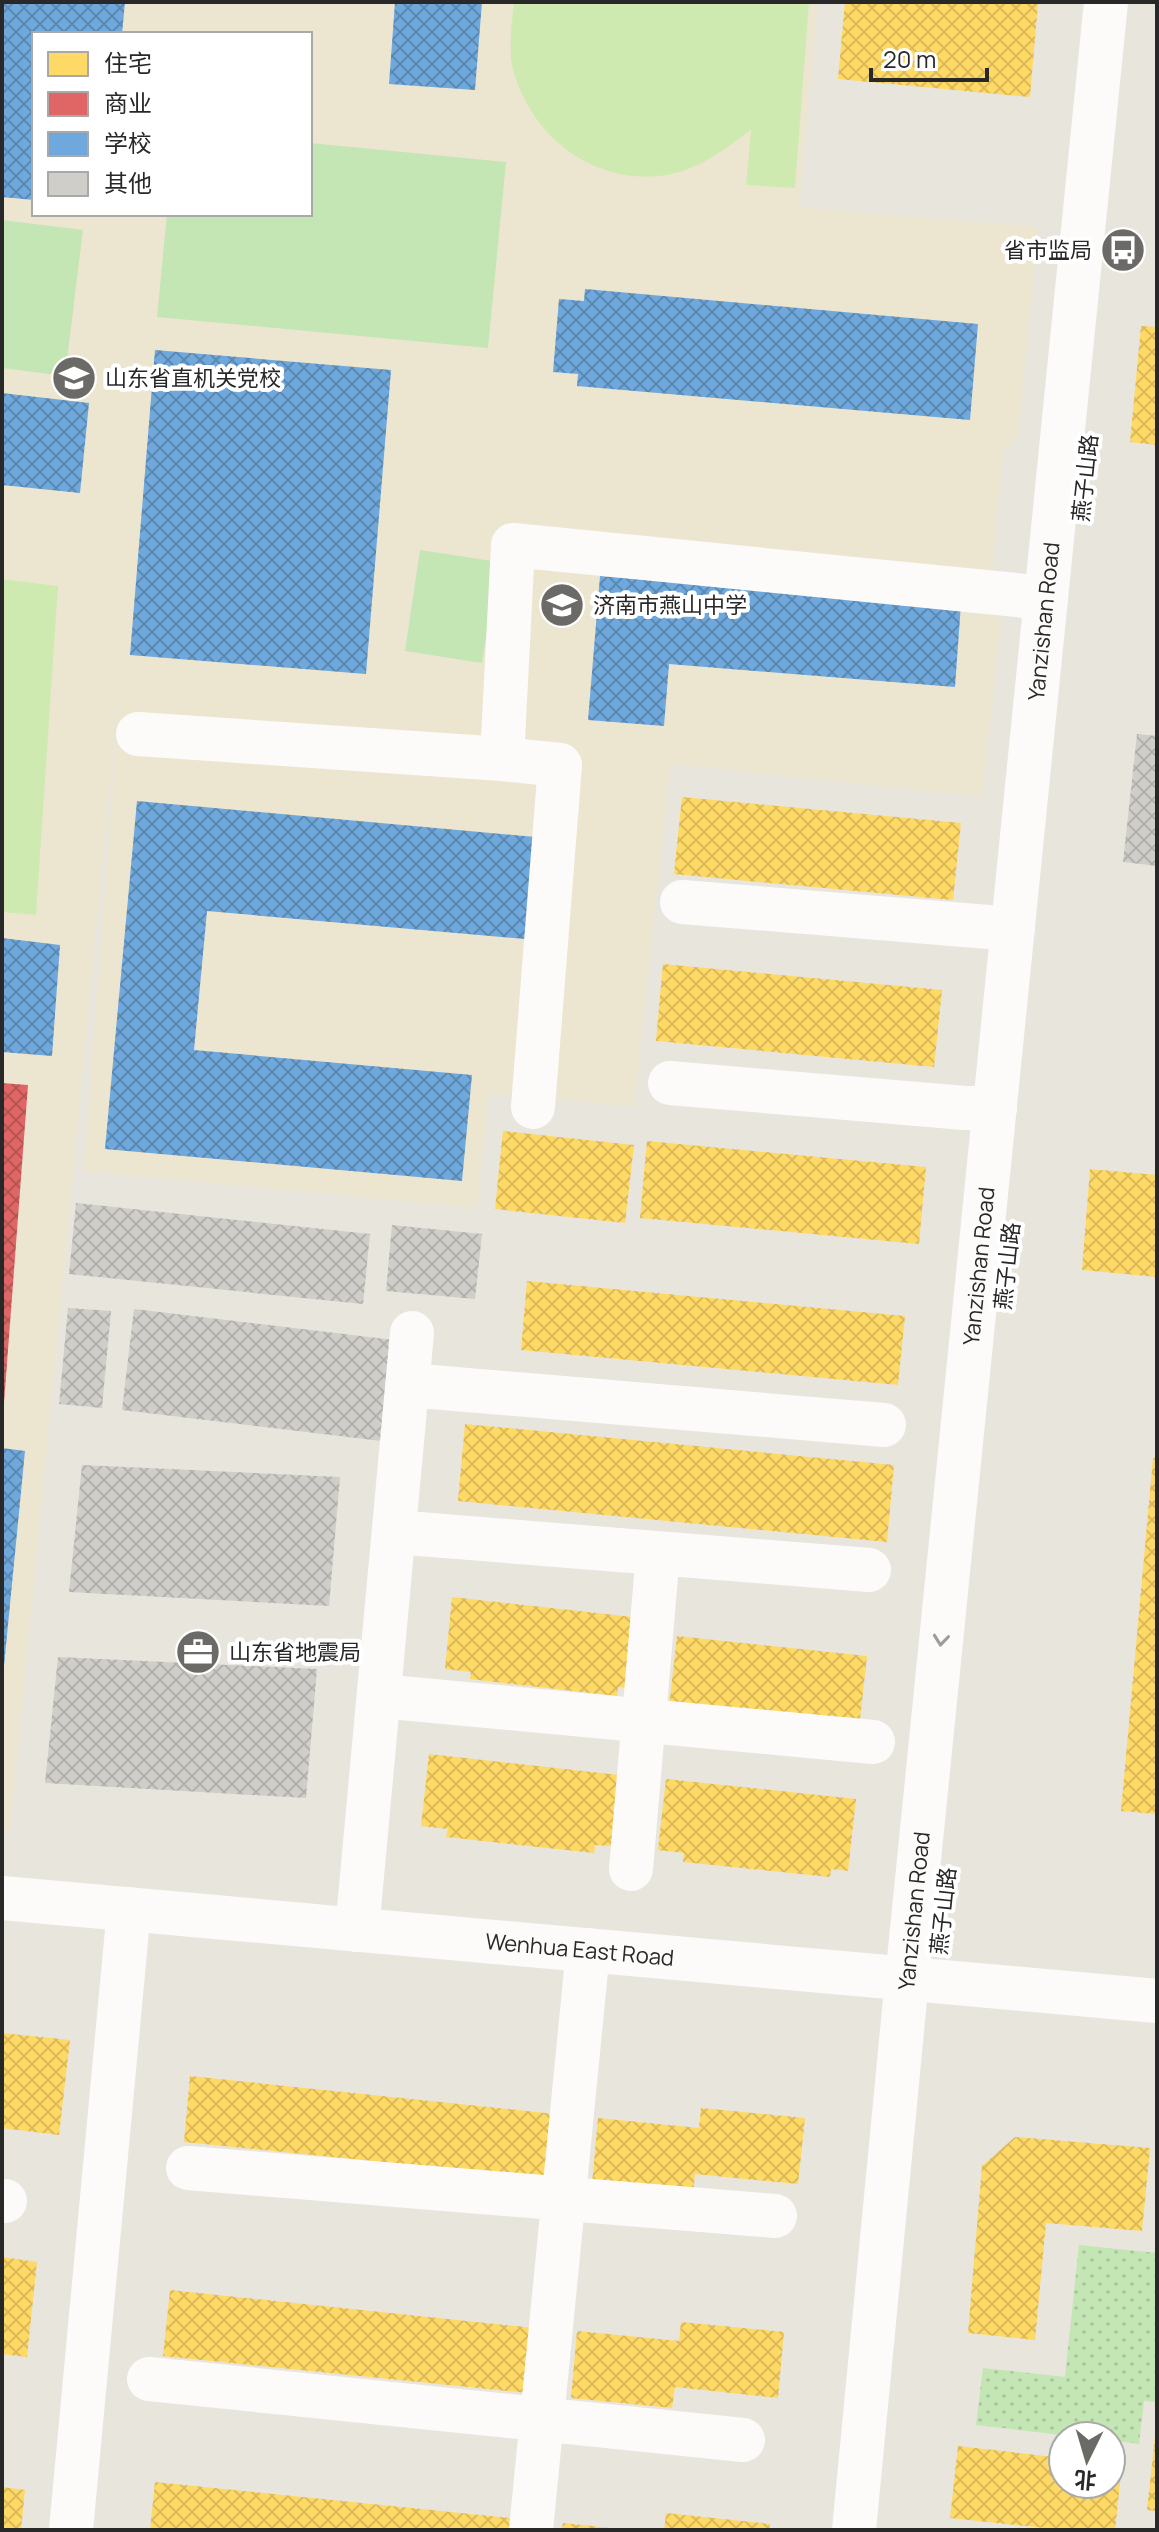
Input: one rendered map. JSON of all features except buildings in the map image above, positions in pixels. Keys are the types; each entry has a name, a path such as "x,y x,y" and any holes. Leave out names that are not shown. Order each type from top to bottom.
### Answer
{"street":[{"name":"Yanzishan Road","path":"854,2530 921,1980 995,1108 1106,2"},
{"name":"燕子山路","path":"881,2530 921,1980 1133,2"},
{"path":"502,759 513,545 1046,598"},
{"path":"138,734 560,765 533,1107"},
{"path":"682,902 1013,929"},
{"path":"670,1083 995,1108"},
{"path":"357,1930 412,1333"},
{"path":"408,1385 884,1425"},
{"path":"394,1532 869,1570"},
{"path":"631,1869 658,1553"},
{"path":"379,1696 873,1742"},
{"name":"Wenhua East Road","path":"2,1898 1157,2001"},
{"path":"71,2530 129,1909"},
{"path":"531,2530 588,1950"},
{"path":"188,2168 775,2216"},
{"path":"149,2379 743,2440"}],"shaded area":[{"name":"济南市燕山中学","path":"2,2 818,2 799,207 1038,227 1018,439 1003,450 990,599 1002,610 982,797 671,764 634,1107 489,1093 477,1208 83,1171 125,631 10,1833 2,1832"}],"green space":[{"path":"514,2 809,2 795,188 746,185 751,130 703,162 671,174 644,177 618,174 594,166 571,153 535,117 522,94 511,53"},
{"path":"312,143 506,162 488,348 157,317 167,216 312,216"},
{"path":"2,220 83,230 65,376 2,368"},
{"path":"420,550 498,562 482,663 405,651"},
{"path":"2,579 58,586 36,915 2,912"},
{"path":"1079,2245 1157,2253 1157,2402 1144,2401 1139,2444 1127,2442 1127,2420 1047,2420 1047,2433 976,2425 983,2368 1065,2377"}],"place":[{"name":"省市监局","path":"1123,250"},
{"name":"山东省直机关党校","path":"74,378"},
{"name":"济南市燕山中学","path":"562,605"},
{"name":"山东省地震局","path":"198,1652"}]}
